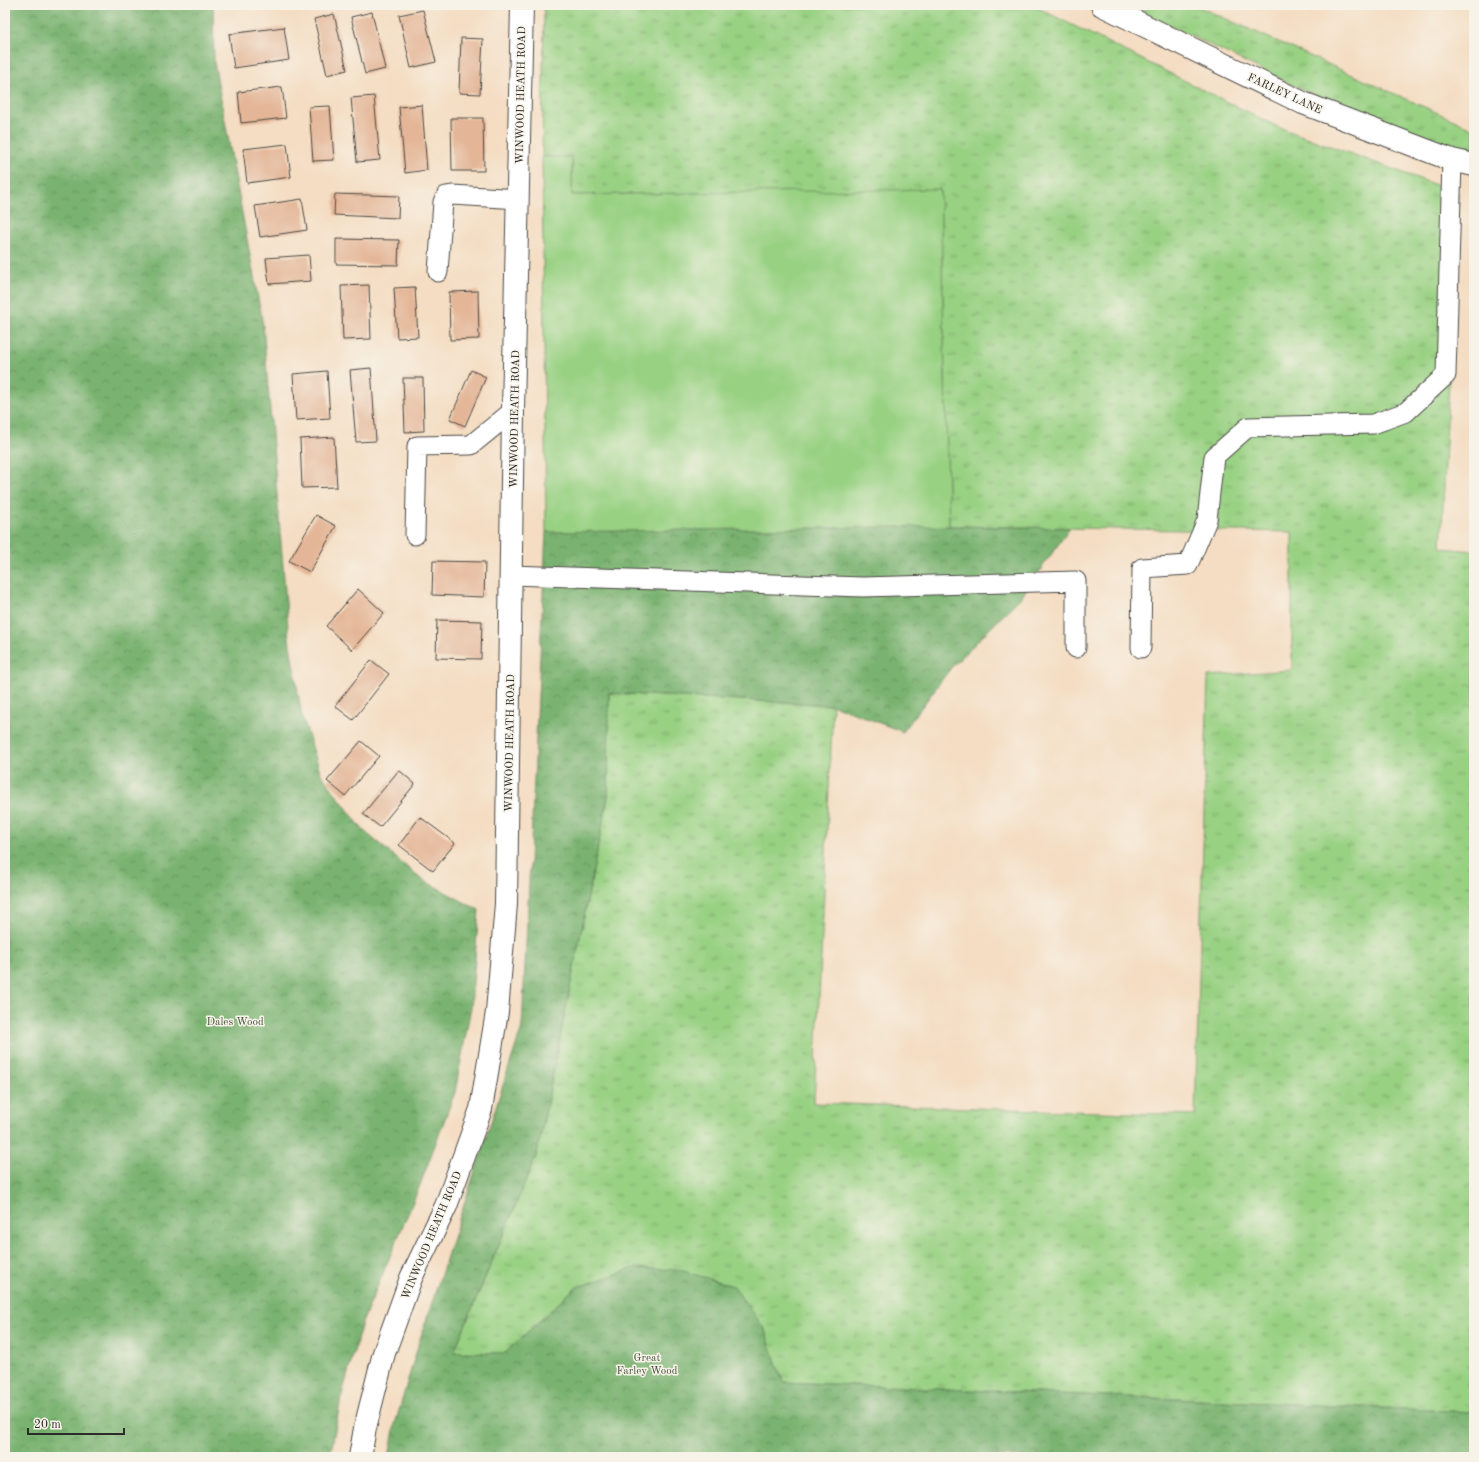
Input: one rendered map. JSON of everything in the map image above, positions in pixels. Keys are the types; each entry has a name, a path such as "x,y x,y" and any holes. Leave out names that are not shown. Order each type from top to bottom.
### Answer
{"street":[{"name":"WINWOOD HEATH ROAD","path":"360,1457 365,1428 384,1353 411,1278 446,1206 481,1108 497,1012 506,904 513,411 522,5"},
{"name":"FARLEY LANE","path":"1102,5 1303,103 1452,160 1474,165"}],"lane":[{"path":"1141,648 1142,568 1188,565 1207,520 1214,457 1248,427 1373,424 1406,412 1446,375 1452,160"},
{"path":"438,272 443,202 446,196 452,195 518,199"},
{"path":"415,535 417,446 471,445 513,411"},
{"path":"511,575 863,586 1076,581 1076,648"}],"green space":[{"name":"Dales Wood","path":"5,5 213,5 214,62 263,325 289,639 302,716 321,774 363,830 421,879 479,910 471,1007 455,1092 420,1185 362,1323 341,1398 330,1457 5,1457"},
{"path":"544,5 1032,5 1278,127 1458,193 1441,548 1474,551 1474,1412 783,1382 764,1328 575,1288 505,1353 454,1352 537,1154 608,796 609,693 833,705 814,1103 1195,1115 1208,676 1292,670 1292,532 949,526 940,190 572,195 572,158 542,157"},
{"path":"1148,5 1195,5 1474,129 1474,154 1448,146 1305,91 1142,12"},
{"path":"542,157 572,157 572,195 940,189 949,526 546,532"},
{"name":"Great Farley Wood","path":"949,526 1070,528 1021,597 950,669 903,732 833,705 609,693 608,796 537,1154 454,1352 505,1353 575,1288 634,1268 680,1270 733,1286 764,1328 783,1382 1474,1412 1474,1457 389,1457 395,1424 420,1339 522,1027 546,532"}],"building":[{"path":"423,10 436,62 411,68 399,15"},
{"path":"372,12 385,69 365,74 351,17"},
{"path":"334,14 347,70 327,75 314,19"},
{"path":"284,27 289,60 234,68 229,34"},
{"path":"461,38 483,39 480,94 459,93"},
{"path":"282,87 286,118 241,123 238,92"},
{"path":"374,96 380,160 357,162 351,98"},
{"path":"422,105 427,170 405,173 399,107"},
{"path":"330,106 334,160 313,161 309,107"},
{"path":"451,118 483,118 484,171 452,171"},
{"path":"287,144 291,177 247,183 243,149"},
{"path":"335,194 399,196 398,218 334,215"},
{"path":"302,199 307,230 260,237 255,206"},
{"path":"336,239 399,240 398,265 336,264"},
{"path":"309,255 311,281 269,284 266,258"},
{"path":"369,285 371,339 343,340 341,286"},
{"path":"415,287 418,337 397,338 394,288"},
{"path":"478,291 479,339 450,340 449,292"},
{"path":"371,368 376,441 356,442 350,370"},
{"path":"471,370 486,377 465,426 450,419"},
{"path":"327,371 330,418 296,420 293,374"},
{"path":"403,378 423,378 424,431 405,432"},
{"path":"334,437 337,487 302,488 300,439"},
{"path":"316,515 336,526 310,572 289,561"},
{"path":"433,561 485,562 484,597 432,595"},
{"path":"358,589 384,613 352,650 326,626"},
{"path":"437,620 482,621 481,659 436,658"},
{"path":"371,660 389,674 353,720 335,706"},
{"path":"361,741 379,756 345,796 327,781"},
{"path":"399,770 415,784 380,827 363,814"},
{"path":"420,817 455,843 433,871 399,845"}]}
